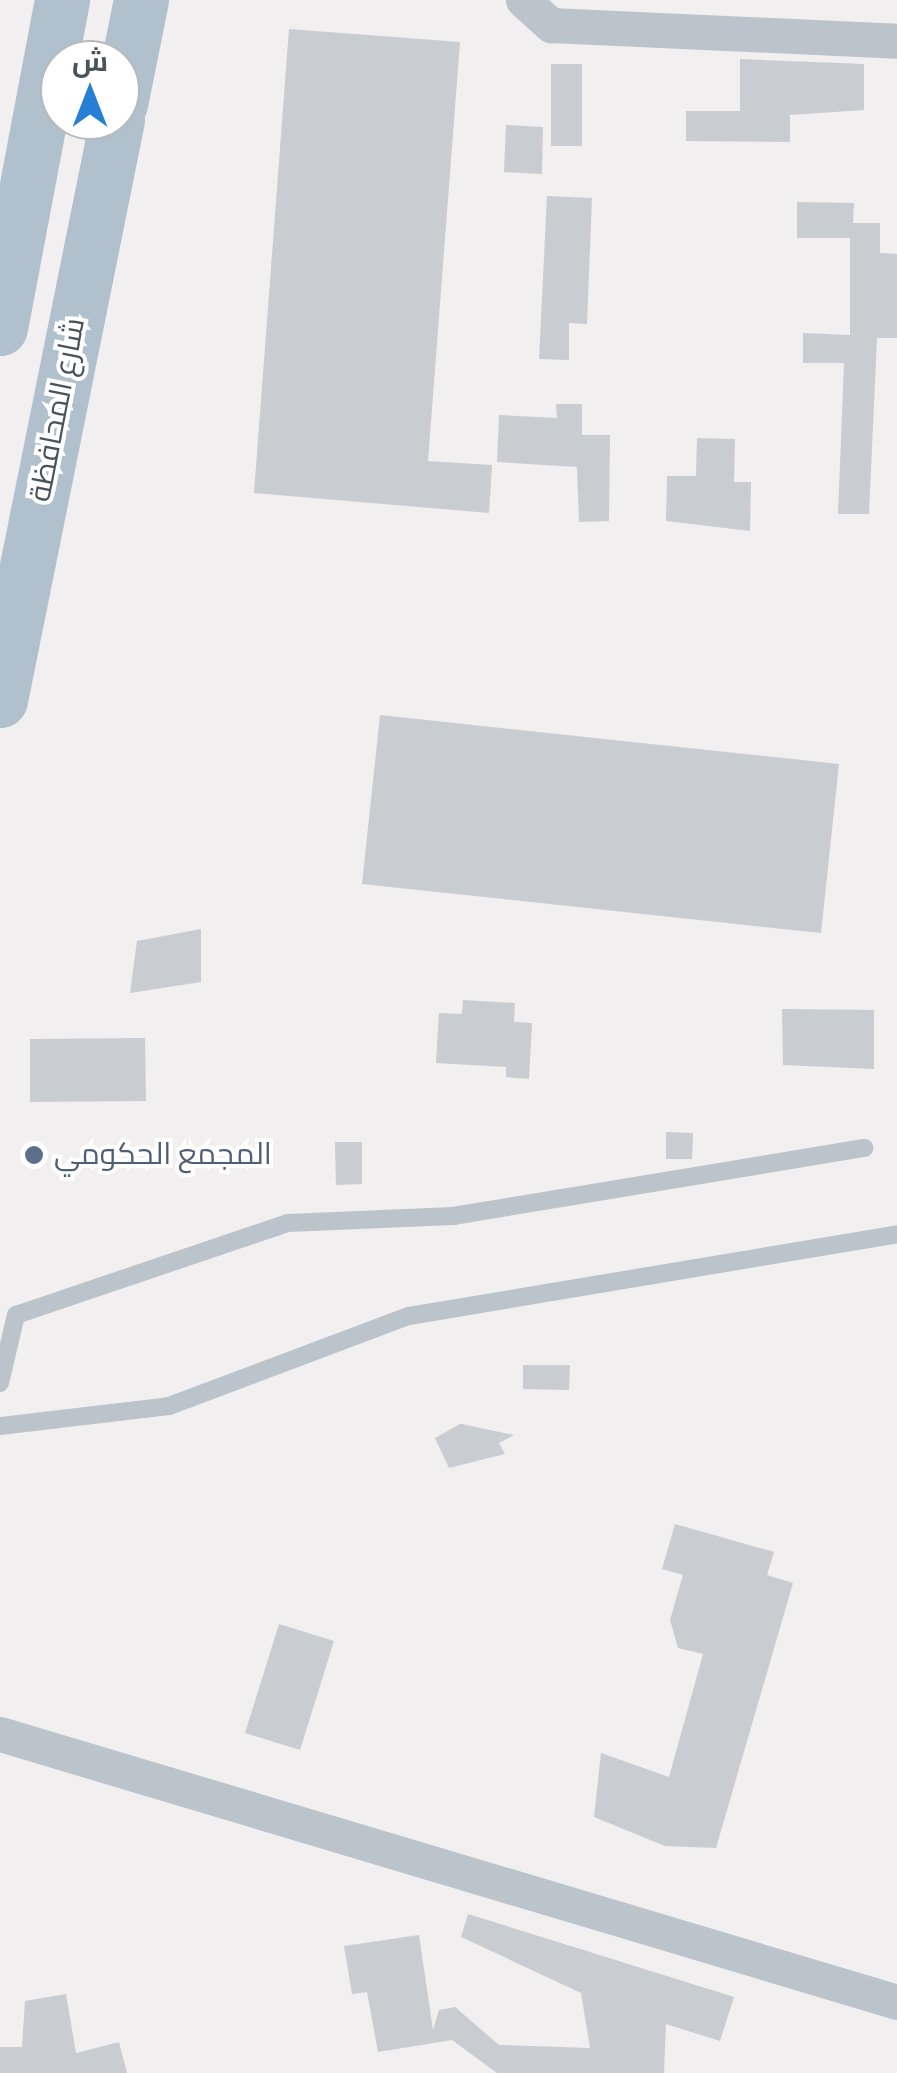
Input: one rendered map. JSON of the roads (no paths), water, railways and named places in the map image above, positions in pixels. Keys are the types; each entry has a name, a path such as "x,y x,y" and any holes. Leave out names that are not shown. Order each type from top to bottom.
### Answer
{"main road":[{"path":"0,328 62,0"},
{"path":"133,40 141,0"},
{"name":"شارع المحافظة","path":"0,700 113,140"}],"street":[{"path":"523,0 551,25 897,40"},
{"path":"0,1734 897,2002"}],"lane":[{"path":"0,1383 16,1315 288,1222 453,1216 864,1148"},
{"path":"0,1426 169,1406 409,1316 897,1234"}],"place":[{"name":"المجمع الحكومي","path":"34,1155"}]}
